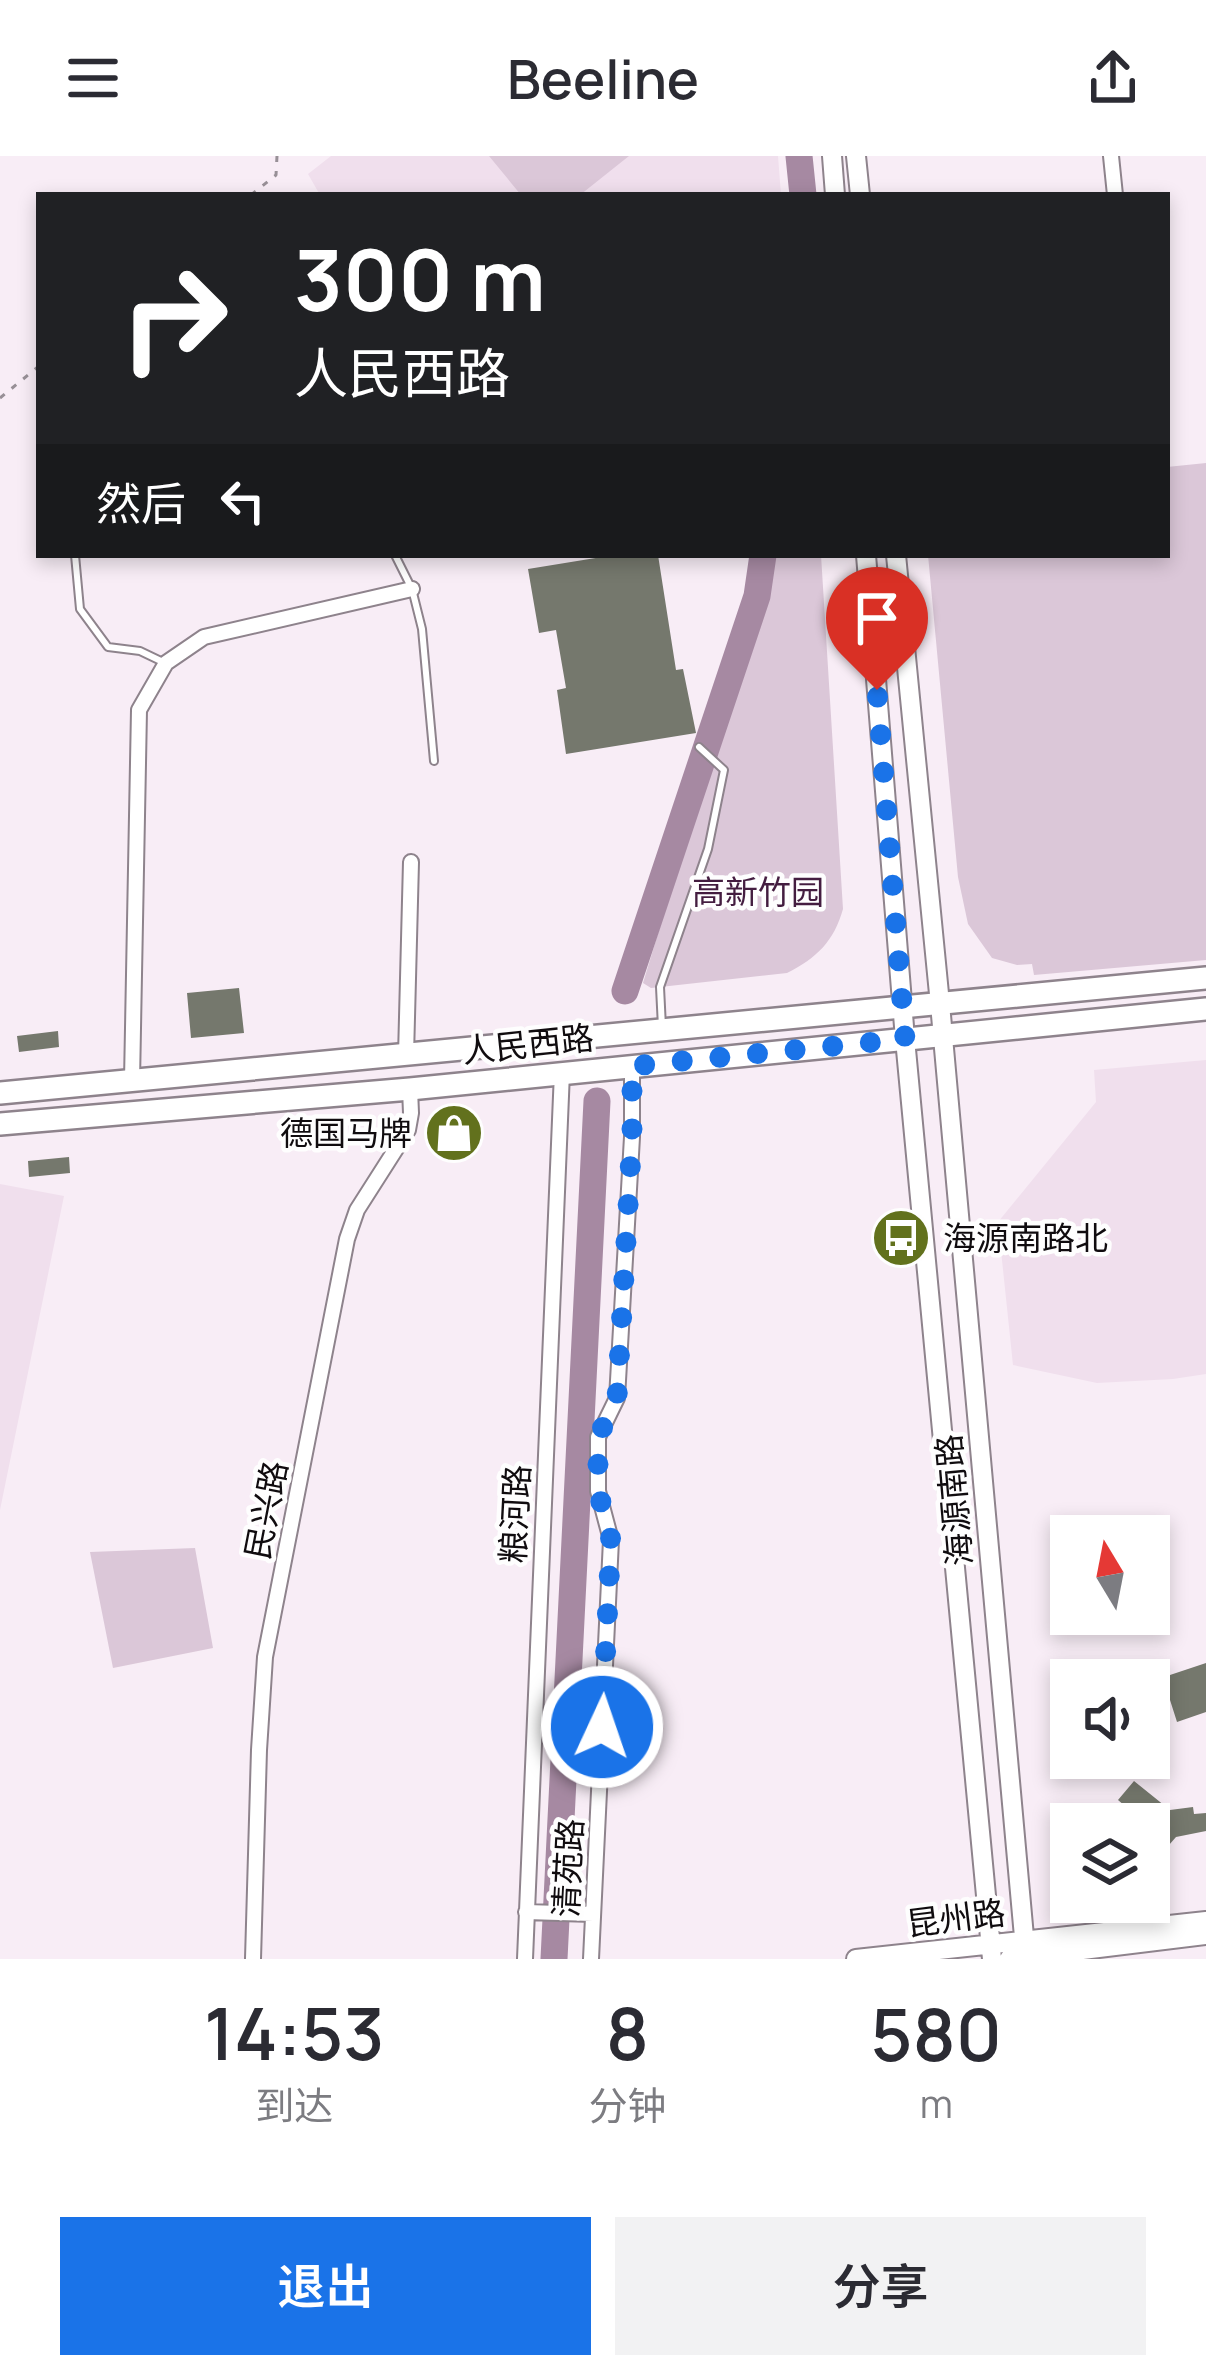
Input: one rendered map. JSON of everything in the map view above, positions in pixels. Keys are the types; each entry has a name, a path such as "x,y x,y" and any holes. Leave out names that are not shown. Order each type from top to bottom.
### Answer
{"main road":[{"path":"832,156 835,192"},
{"path":"856,156 860,192"},
{"name":"海源南路","path":"866,558 902,1006 992,1952"},
{"name":"海源南路","path":"896,558 943,1036 1021,1954"},
{"name":"人民西路","path":"0,1093 1206,978"},
{"name":"人民西路","path":"0,1124 410,1090 1206,1009"},
{"name":"昆州路","path":"1021,1954 1206,1921"},
{"name":"昆州路","path":"856,1959 1021,1954 1206,1935"}],"street":[{"path":"1111,156 1115,192"},
{"path":"132,1081 139,710 166,663 204,637 412,589"},
{"path":"406,1056 411,862"},
{"name":"清苑路","path":"591,1959 611,1540 598,1491 598,1437 617,1398 632,1066"},
{"name":"粮河路","path":"524,1959 562,1072"},
{"name":"民兴路","path":"253,1959 265,1657 347,1239 357,1210 408,1130 410,1090"},
{"path":"526,1912 593,1915"}],"lane":[{"path":"75,558 80,609 108,647 140,651 166,663"},
{"path":"396,558 412,589 422,629 434,761"},
{"path":"662,1030 660,987 708,849 724,770 699,747"}],"path":[{"path":"255,192 276,175 277,156"},
{"path":"0,398 36,369"}],"shaded area":[{"path":"331,156 778,156 781,192 318,192 308,174"},
{"path":"1206,1060 1206,1374 1097,1383 1013,1365 998,1222 1096,1102 1094,1070"},
{"path":"0,1184 64,1196 0,1510"}],"green space":[{"path":"489,156 629,156 584,192 519,192"},
{"path":"1206,463 1206,960 1034,975 1032,964 992,958 968,924 958,877 928,558 1170,558 1170,467"},
{"name":"高新竹园","path":"768,558 821,558 843,909 823,947 787,973 651,988 643,983 763,588"},
{"path":"195,1548 213,1648 113,1668 90,1552"}],"building":[{"path":"596,558 658,558 676,670 683,669 696,733 566,754 557,690 566,688 556,630 539,633 528,569"},
{"path":"239,988 244,1033 191,1038 187,993"},
{"path":"58,1031 59,1047 19,1052 17,1036"},
{"path":"69,1157 70,1173 29,1177 28,1161"},
{"path":"1206,1663 1206,1712 1177,1722 1170,1700 1170,1675"},
{"path":"1134,1781 1161,1803 1122,1803 1118,1800"},
{"path":"1193,1807 1194,1814 1206,1813 1206,1831 1176,1837 1170,1844 1170,1810"}],"waterway":[{"path":"799,156 803,192"},
{"path":"625,991 757,596 763,558"},
{"path":"554,1959 597,1101"}],"place":[{"name":"德国马牌","path":"454,1133"},
{"name":"海源南路北","path":"901,1238"}],"route":[{"path":"602,1727 611,1540 598,1491 598,1437 617,1398 632,1066 905,1039 877,690"}]}
